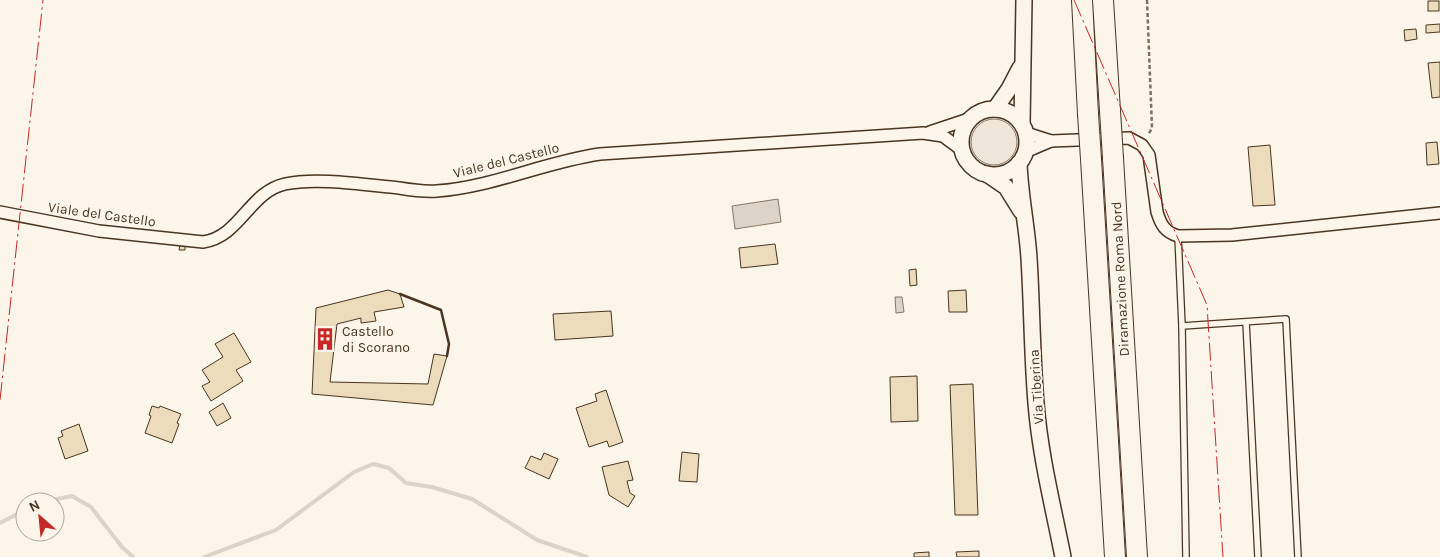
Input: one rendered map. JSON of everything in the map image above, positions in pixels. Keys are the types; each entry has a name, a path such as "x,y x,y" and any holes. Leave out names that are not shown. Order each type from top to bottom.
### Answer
{"highway":[{"name":"Diramazione Roma Nord","path":"1082,0 1115,557"},
{"name":"Diramazione Roma Nord","path":"1103,0 1137,557"}],"main road":[{"path":"987,174 1005,173 1022,158 1027,143 1024,129 1024,0"},
{"path":"995,109 1009,90 1023,60"},
{"path":"1023,215 1006,187 971,166 962,150 961,141 963,132 972,118 979,113 995,109 1015,116 1024,129"},
{"name":"Via Tiberina","path":"1022,158 1023,215 1030,270 1036,404 1045,475 1062,557"},
{"path":"1045,475 1054,557"}],"street":[{"path":"923,134 972,118"},
{"path":"1024,129 1051,141 1129,138 1142,145 1149,156 1156,212 1164,228 1170,234 1178,236 1232,235 1440,213"},
{"path":"923,134 943,136 962,150"},
{"name":"Viale del Castello","path":"0,212 99,231 203,242 215,239 230,230 263,194 274,187 290,183 330,182 436,191 478,185 552,164 600,154 923,134"},
{"path":"1022,158 1051,141"}],"lane":[{"path":"1178,236 1182,326 1186,557"},
{"path":"1182,326 1286,319 1298,557"},
{"path":"1246,322 1258,557"}],"path":[{"path":"1142,145 1152,128 1146,0"}],"shaded area":[{"path":"994,119 1007,123 1013,129 1017,142 1013,155 1007,161 994,165 981,161 975,155 971,142 975,129 981,123"},
{"path":"778,199 781,222 735,229 732,206"},
{"path":"895,297 902,297 904,312 896,313"}],"building":[{"path":"1428,1 1439,1 1439,11 1428,11"},
{"path":"1440,24 1440,32 1426,33 1426,25"},
{"path":"1416,29 1417,39 1405,41 1404,30"},
{"path":"1440,62 1440,97 1432,98 1428,63"},
{"path":"1437,142 1439,164 1427,165 1426,143"},
{"path":"1270,145 1275,205 1253,206 1248,147"},
{"path":"775,244 778,264 741,268 739,248"},
{"path":"180,245 185,245 185,250 179,250"},
{"path":"916,269 917,285 910,286 909,270"},
{"name":"Castello di Scorano","path":"388,290 400,294 404,307 374,312 376,321 361,323 361,318 337,324 330,382 428,384 434,354 447,356 433,405 312,394 316,308"},
{"path":"966,290 967,312 949,312 948,291"},
{"path":"611,311 613,336 555,340 553,314"},
{"path":"234,333 251,362 236,370 243,381 211,401 202,386 210,382 202,370 223,357 215,344"},
{"path":"917,376 918,421 891,422 890,377"},
{"path":"973,384 978,515 955,515 950,385"},
{"path":"606,390 623,442 609,447 607,441 589,447 576,408 597,401 595,394"},
{"path":"223,403 231,418 217,426 209,412"},
{"path":"152,406 159,408 160,406 181,414 172,443 145,433 151,416 149,415"},
{"path":"79,424 88,451 65,459 58,438 63,436 61,431"},
{"path":"682,452 699,454 697,482 679,481"},
{"path":"544,453 558,459 549,479 525,468 531,456 541,460"},
{"path":"628,461 633,480 627,481 630,493 635,496 628,507 609,495 602,467"},
{"path":"979,551 979,557 957,557 956,552"},
{"path":"929,552 929,557 914,557 914,553"}],"waterway":[{"path":"204,557 276,530 354,472 373,464 389,468 406,483 432,487 472,499 537,540 587,557"},
{"path":"65,497 72,496 91,507 122,547 133,557"},
{"path":"0,523 15,515"}],"wall":[{"path":"400,294 441,310 449,344 447,356"}],"power":[{"path":"0,400 43,0"},
{"path":"1074,0 1207,305 1223,557"}],"place":[{"name":"Castello di Scorano","path":"325,339"}]}
